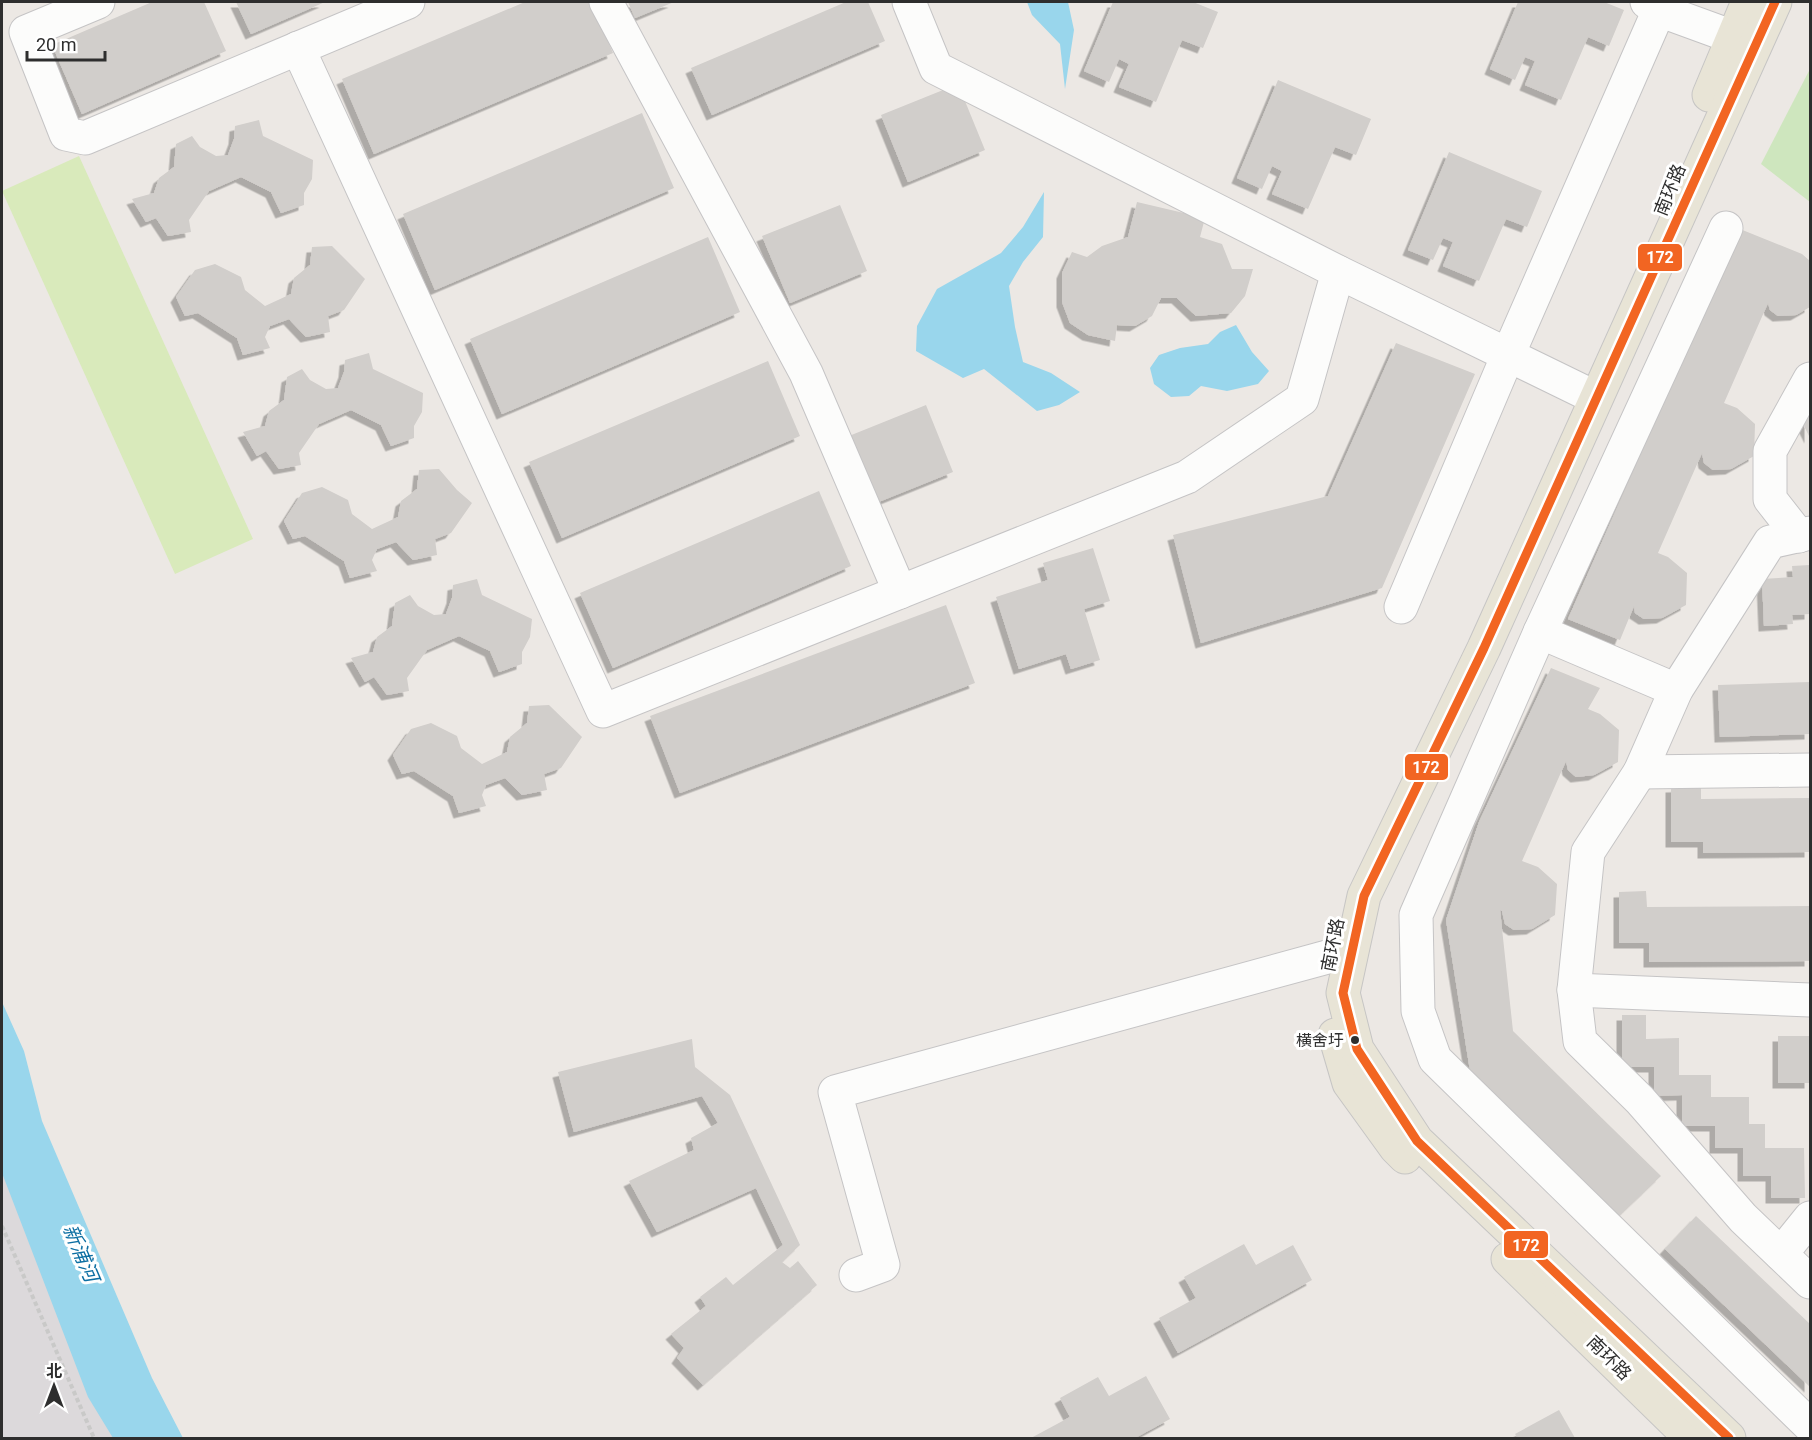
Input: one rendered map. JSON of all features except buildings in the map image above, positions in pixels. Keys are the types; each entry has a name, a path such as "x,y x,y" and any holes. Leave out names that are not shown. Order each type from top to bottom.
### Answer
{"main road":[{"name":"南环路","path":"1691,1438 1395,1148 1349,1083 1323,997 1338,916 1471,640 1586,393 1752,16"},
{"name":"南环路","path":"1729,1438 1417,1141 1357,1049 1343,993 1364,896 1484,648 1752,16"}],"lane":[{"path":"98,2 26,32 66,134 85,138 408,2"},
{"path":"606,2 806,373 900,592"},
{"path":"909,2 936,68 1338,272 1586,393"},
{"path":"1401,607 1653,6 1752,16"},
{"path":"298,48 603,711 1187,477 1302,399 1338,272"},
{"path":"1726,228 1540,632 1416,915 1418,1011 1435,1059 1810,1426"},
{"path":"1805,535 1770,499 1770,451 1810,379"},
{"path":"1805,535 1770,542 1676,690 1640,772 1588,852 1574,990 1580,1041 1640,1100 1743,1218 1810,1282"},
{"path":"1540,632 1676,690"},
{"path":"1640,772 1810,770"},
{"path":"856,1275 883,1265 835,1092 1331,956"},
{"path":"1574,990 1810,999"},
{"path":"1781,1254 1810,1218"}],"path":[{"path":"2,1226 94,1438"}],"shaded area":[{"path":"2,1064 169,1438 2,1438"}],"green space":[{"path":"1810,69 1810,202 1761,164"},
{"path":"79,156 253,539 175,574 2,191"}],"water":[{"path":"1027,2 1068,2 1074,30 1065,89 1060,44 1032,15"},
{"path":"1044,192 1043,237 1023,262 1009,286 1015,327 1023,362 1051,373 1080,392 1059,405 1037,411 984,369 963,378 916,351 917,326 937,289 1001,253 1023,227"},
{"path":"1236,325 1252,352 1269,371 1258,384 1227,391 1201,386 1189,396 1171,397 1154,384 1150,368 1159,355 1180,348 1208,344 1220,332"},
{"name":"新浦河","path":"2,1002 24,1051 42,1121 152,1378 183,1438 113,1438 88,1397 2,1173"}],"pier":[{"path":"1777,2 1810,2 1810,28 1778,4"}],"transit line":[{"name":"172","path":"1729,1438 1417,1141 1357,1049 1343,993 1364,896 1484,648 1775,2"}],"place":[{"name":"横舍圩","path":"1355,1040"}]}
